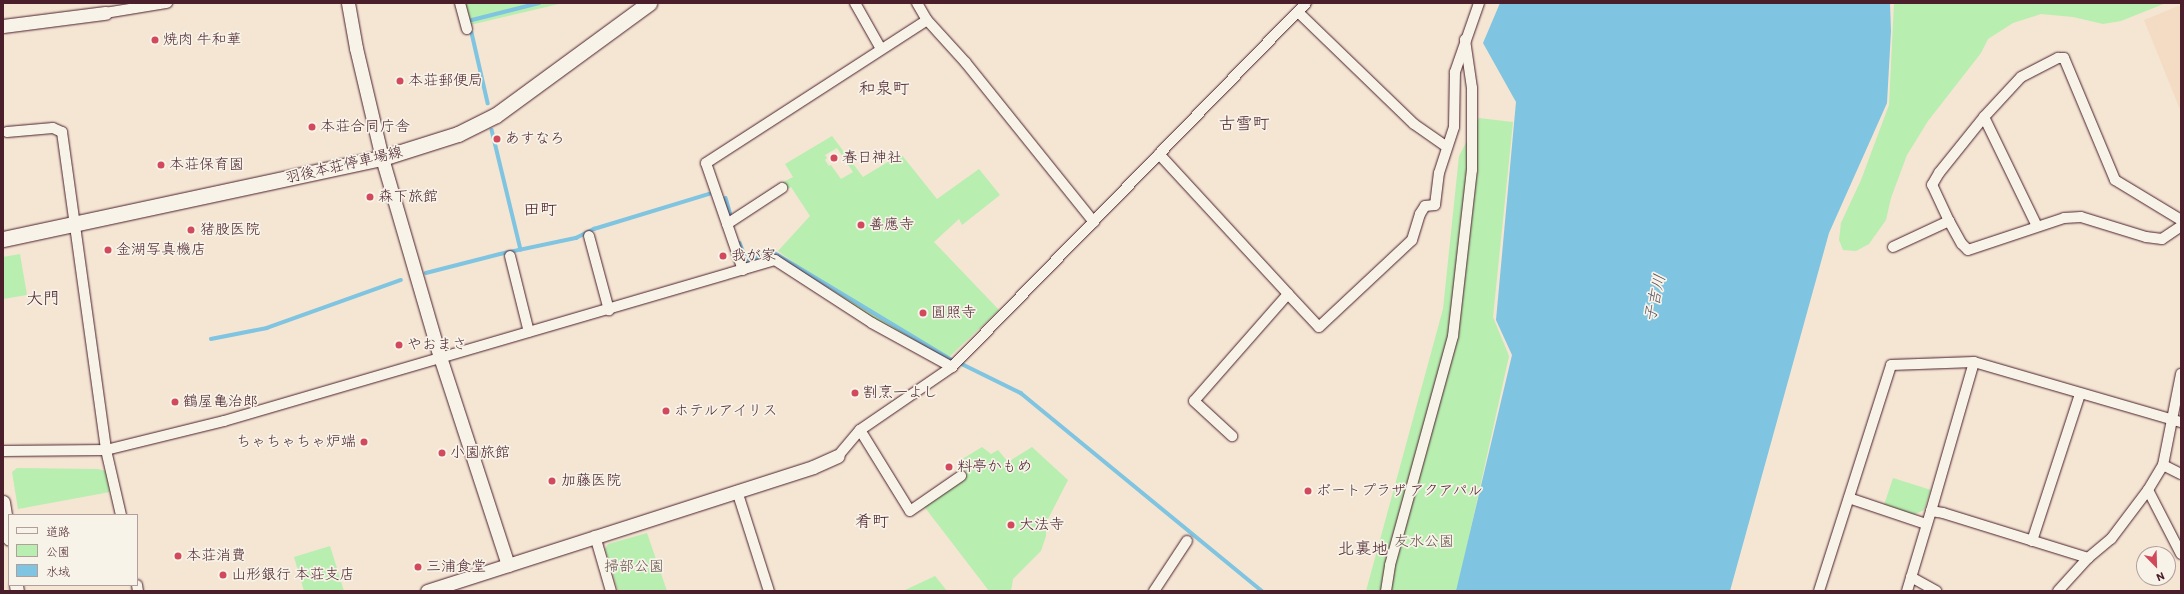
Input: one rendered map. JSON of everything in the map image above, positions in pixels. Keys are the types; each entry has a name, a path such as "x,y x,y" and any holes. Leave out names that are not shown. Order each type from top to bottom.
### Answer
{"main road":[{"name":"羽後本荘停車場線","path":"3,239 382,158 458,134 496,115 649,3"}],"street":[{"path":"3,26 105,13 167,3"},
{"path":"348,3 356,48 382,158 440,357 508,565"},
{"path":"460,3 467,29"},
{"path":"855,3 881,49"},
{"path":"917,3 927,20 966,63 1094,222"},
{"path":"427,591 813,467 838,456 860,430 952,367 1306,3"},
{"path":"1159,154 1319,327 1412,240 1420,214 1425,206 1436,205 1439,173 1454,127 1455,72 1479,3"},
{"path":"1298,12 1414,124 1448,147"},
{"path":"743,270 706,163 927,20"},
{"path":"1386,591 1390,566 1453,336 1472,170 1472,88 1466,40"},
{"path":"2181,220 2115,180 2064,58 2058,58 2021,78 1984,117 1939,173 1932,185 1949,221 1962,244 1968,250 2064,218 2081,217 2146,237 2162,238 2181,226"},
{"path":"1984,117 2037,226"},
{"path":"7,132 53,128 62,132 76,223 106,450 121,514"},
{"path":"727,224 782,188"},
{"path":"1893,247 1949,221"},
{"path":"589,236 609,310"},
{"path":"510,256 529,332"},
{"path":"3,451 106,450 224,421 440,357 609,310 775,260 872,323 952,367"},
{"path":"1232,436 1194,400 1288,294"},
{"path":"1906,591 1974,362"},
{"path":"1819,591 1890,365 1974,362 2176,421"},
{"path":"2058,591 2088,558 2111,539 2148,490 2163,465 2176,421 2181,374"},
{"path":"2032,541 2080,394"},
{"path":"860,430 910,511 961,476"},
{"path":"2163,465 2181,474"},
{"path":"2148,490 2181,554"},
{"path":"737,491 769,591"},
{"path":"1849,498 1926,524"},
{"path":"3,502 8,533"},
{"path":"1931,511 1943,513 2088,558"},
{"path":"595,536 611,591"},
{"path":"1154,591 1187,541"},
{"path":"1911,577 1936,591"}],"shaded area":[{"path":"2181,5 2181,112 2144,20"}],"green space":[{"path":"464,3 563,3 470,25"},
{"path":"1894,3 2166,3 2121,21 2103,24 2073,17 2041,14 2013,23 1988,39 1981,53 1928,121 1907,155 1891,198 1886,220 1869,244 1856,251 1843,250 1839,240 1841,223 1861,180 1889,105"},
{"name":"友水公園","path":"1479,118 1513,122 1493,317 1509,356 1457,591 1366,591 1443,309 1459,156"},
{"path":"832,136 863,177 901,154 937,199 979,169 1000,195 962,225 959,219 934,242 999,310 947,359 863,312 778,251 810,216 791,187 788,189 783,182 793,177 785,164","holes":["837,148 853,172 841,179 831,165 829,166 825,160 827,158 825,155"]},
{"path":"20,254 27,295 3,299 3,257"},
{"path":"982,447 991,454 998,450 1008,462 1032,447 1068,480 1046,523 1046,536 1041,551 1013,579 1011,591 989,591 923,505 967,473 959,461"},
{"path":"17,468 98,469 106,471 110,492 18,509 12,472"},
{"path":"1893,478 1931,490 1924,510 1913,515 1884,505"},
{"name":"掃部公園","path":"647,533 667,591 618,591 605,549 608,544"},
{"path":"330,546 344,591 304,591 294,557"},
{"path":"935,576 947,591 903,591"}],"water":[{"name":"子吉川","path":"1500,3 1890,3 1891,31 1887,103 1829,233 1730,591 1456,591 1512,355 1496,320 1516,102 1483,43"}],"waterway":[{"path":"472,20 539,3"},
{"path":"472,33 488,103"},
{"path":"492,130 521,250"},
{"path":"426,273 500,254 576,238 594,229 709,194"},
{"path":"726,198 731,215"},
{"path":"740,243 747,261 773,252 954,361"},
{"path":"211,339 267,328 401,280"},
{"path":"962,364 1021,393 1262,591"}],"place":[{"name":"焼肉 牛和華","path":"155,40"},
{"name":"本荘郵便局","path":"400,81"},
{"name":"本荘合同庁舎","path":"312,127"},
{"name":"あすなろ","path":"497,139"},
{"name":"春日神社","path":"834,158"},
{"name":"本荘保育園","path":"161,165"},
{"name":"森下旅館","path":"370,197"},
{"name":"善應寺","path":"861,225"},
{"name":"猪股医院","path":"191,230"},
{"name":"金湖写真機店","path":"108,250"},
{"name":"我が家","path":"723,256"},
{"name":"圓照寺","path":"923,313"},
{"name":"やおまさ","path":"399,345"},
{"name":"割烹一よし","path":"855,393"},
{"name":"鶴屋亀治郎","path":"175,402"},
{"name":"ホテルアイリス","path":"666,411"},
{"name":"ちゃちゃちゃ炉端","path":"364,442"},
{"name":"小園旅館","path":"442,453"},
{"name":"料亭かもめ","path":"949,467"},
{"name":"加藤医院","path":"552,481"},
{"name":"ボートプラザ アクアパル","path":"1308,491"},
{"name":"大法寺","path":"1011,525"},
{"name":"本荘消費","path":"178,556"},
{"name":"三浦食堂","path":"418,567"},
{"name":"山形銀行 本荘支店","path":"223,575"}],"district":[{"name":"和泉町","path":"884,89"},
{"name":"古雪町","path":"1244,124"},
{"name":"田町","path":"540,210"},
{"name":"大門","path":"43,299"},
{"name":"肴町","path":"872,522"},
{"name":"北裏地","path":"1363,549"}]}
